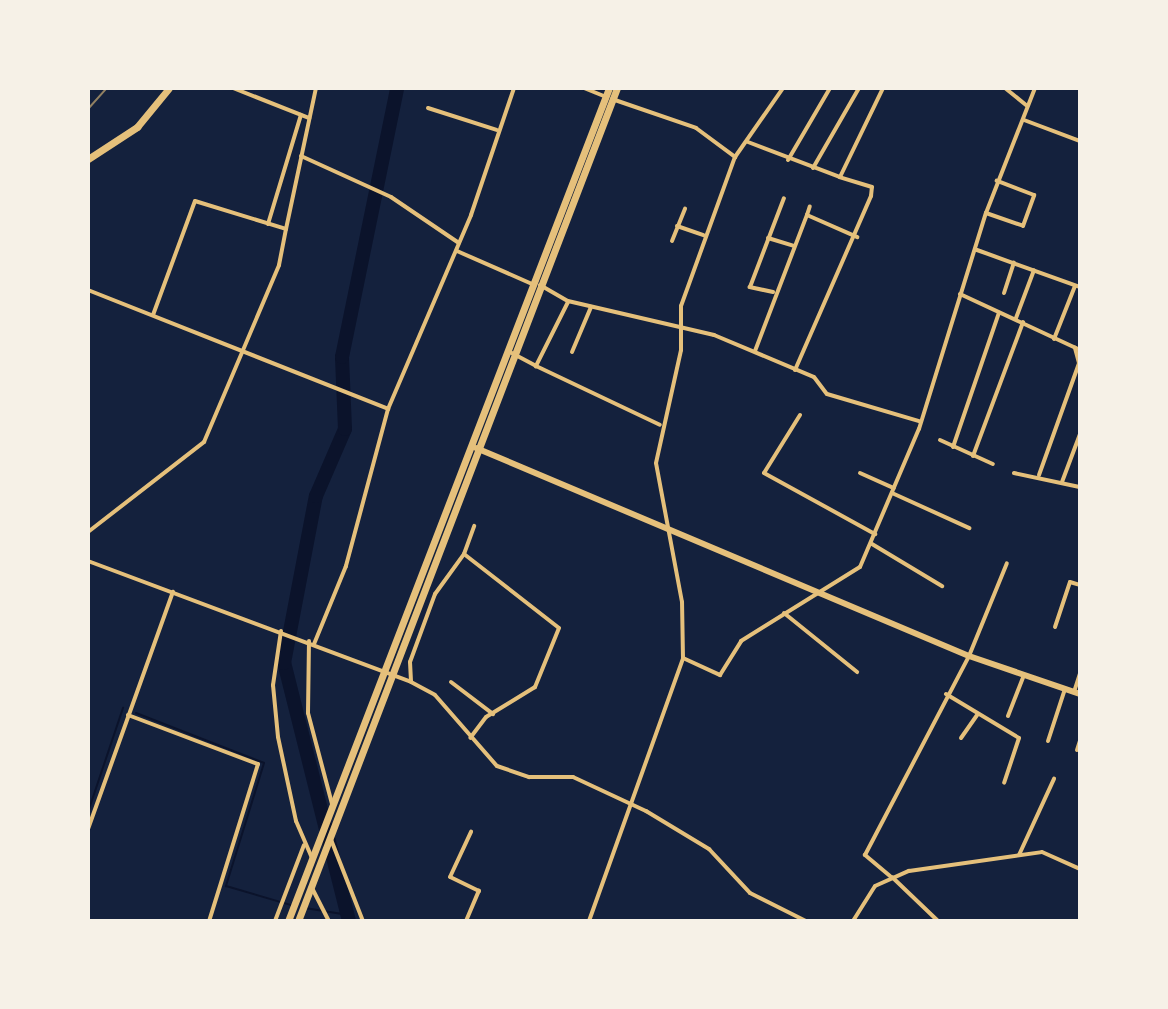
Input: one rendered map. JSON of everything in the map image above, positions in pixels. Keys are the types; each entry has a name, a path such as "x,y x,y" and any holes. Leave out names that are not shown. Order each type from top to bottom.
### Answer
{"highway":[{"path":"88,159 137,127 169,88"},
{"path":"298,921 313,857 384,670 475,448 609,94 617,88"},
{"path":"288,921 318,868 394,674 475,448"}],"street":[{"path":"233,88 309,118"},
{"path":"88,532 199,449 243,352 286,229 316,88"},
{"path":"333,806 312,742 309,642 346,566 388,409 457,251 514,88"},
{"path":"584,88 609,94 696,128 735,157"},
{"path":"589,921 683,658 686,634 657,486 660,425 682,325 703,235 735,157 783,88"},
{"path":"788,160 830,88"},
{"path":"813,168 859,88"},
{"path":"840,177 883,88"},
{"path":"1005,88 1026,105"},
{"path":"683,658 720,675 741,641 854,574 871,544 894,490 997,181 1035,88"},
{"path":"428,108 497,130"},
{"path":"268,224 301,115"},
{"path":"1024,120 1080,141"},
{"path":"748,142 788,160 872,187 857,237 795,371"},
{"path":"300,155 359,185 382,193 459,243"},
{"path":"986,213 1023,226 1034,195 997,181"},
{"path":"773,292 750,287 784,198"},
{"path":"153,315 195,201 286,229"},
{"path":"754,353 773,292 810,206"},
{"path":"672,241 685,208"},
{"path":"807,215 857,237"},
{"path":"677,226 703,235"},
{"path":"768,238 794,246"},
{"path":"976,250 1078,286 1054,339"},
{"path":"457,251 568,301 682,325 814,377 827,394 919,421"},
{"path":"1004,293 1014,263"},
{"path":"1016,318 1034,270"},
{"path":"88,290 319,386 388,409"},
{"path":"960,294 1078,349 1079,364 1039,475"},
{"path":"536,366 568,301"},
{"path":"572,352 591,307"},
{"path":"953,447 999,313"},
{"path":"973,456 1023,322"},
{"path":"512,353 660,425"},
{"path":"800,415 764,473 875,534"},
{"path":"1062,482 1080,434"},
{"path":"940,440 993,464"},
{"path":"475,448 969,656 1077,693 1080,674"},
{"path":"860,473 969,528"},
{"path":"1014,473 1039,475 1080,487"},
{"path":"411,682 410,662 435,594 464,554 474,526"},
{"path":"871,544 942,586"},
{"path":"464,554 559,628 535,687 493,714 470,738"},
{"path":"88,561 411,682 435,695 470,738 509,772 573,777 632,804 709,849 750,893 806,921"},
{"path":"938,921 865,855 946,694 969,656 1007,563"},
{"path":"1055,627 1070,582 1080,585"},
{"path":"88,829 173,592"},
{"path":"784,613 857,672"},
{"path":"281,631 273,685 278,737 304,845 313,857"},
{"path":"1008,716 1024,675"},
{"path":"451,682 493,714"},
{"path":"1048,741 1065,689"},
{"path":"946,694 1019,738 1004,783"},
{"path":"961,738 978,714"},
{"path":"128,715 258,764 209,921"},
{"path":"1077,750 1080,741"},
{"path":"1019,855 1054,779"},
{"path":"466,921 479,891 450,877 471,832"},
{"path":"330,837 363,921"},
{"path":"275,921 304,845"},
{"path":"853,921 863,897 891,877 1019,855 1051,854 1080,869"},
{"path":"307,890 321,899 329,921"}],"waterway":[{"path":"349,921 284,663 316,496 345,429 342,357 397,88"},
{"path":"88,812 123,708"},
{"path":"136,713 264,763 226,886 291,905"},
{"path":"305,908 348,915"}],"railway":[{"path":"88,109 107,88"}]}
